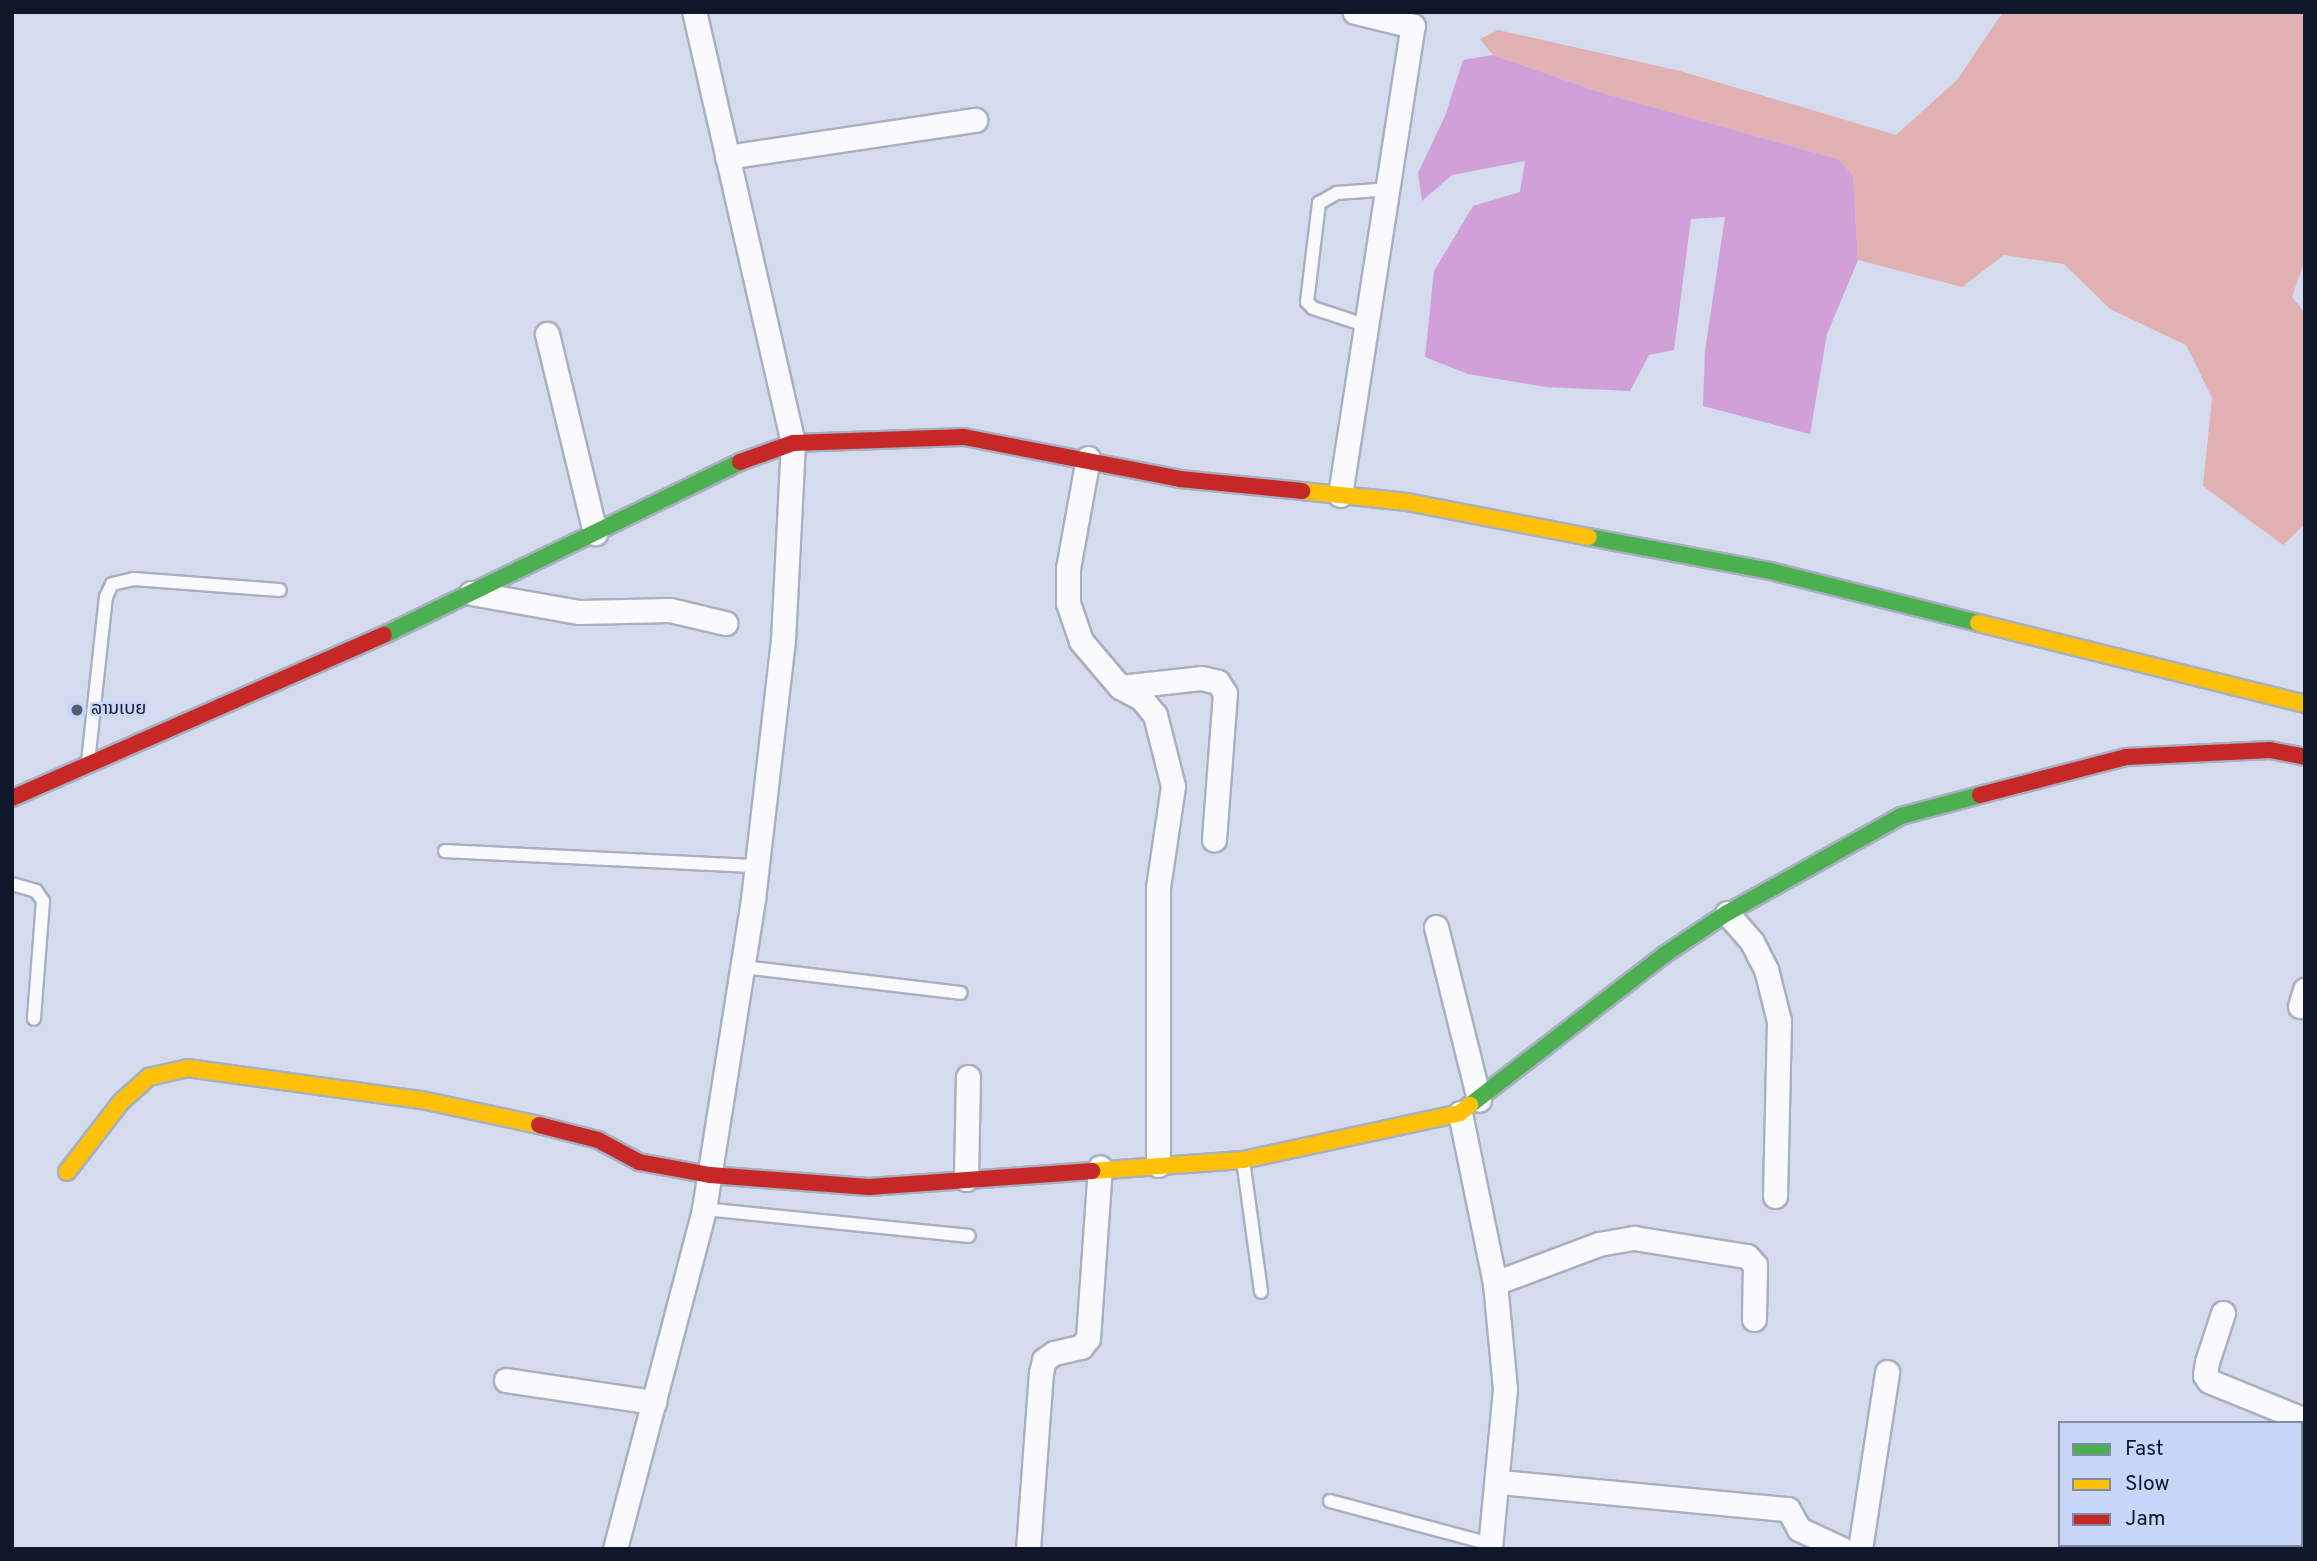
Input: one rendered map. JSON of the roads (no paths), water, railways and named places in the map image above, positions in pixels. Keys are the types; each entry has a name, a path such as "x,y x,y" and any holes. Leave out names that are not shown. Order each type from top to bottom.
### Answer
{"street":[{"path":"615,1549 705,1209 757,866 783,640 793,443 694,12"},
{"path":"1340,495 1391,189 1413,26 1355,12"},
{"path":"727,157 975,120"},
{"path":"547,334 596,533"},
{"path":"12,798 88,763 338,658 759,453 793,443 964,437 1088,458 1180,479 1407,502 1770,570 2305,704"},
{"path":"1088,458 1068,568 1068,603 1081,641 1120,687 1142,698 1156,715 1173,786 1158,888 1158,1165"},
{"path":"471,593 579,612 670,610 724,623"},
{"path":"1120,687 1201,678 1218,682 1225,693 1214,840"},
{"path":"67,1172 130,1094 149,1077 187,1068 422,1100 499,1115 598,1140 639,1162 710,1175 869,1187 1100,1167 1242,1160 1469,1106 1664,956 1727,913 1901,816 2126,757 2270,750 2305,757"},
{"path":"1727,913 1752,942 1766,969 1779,1021 1775,1196"},
{"path":"1436,927 1469,1106 1494,1283 1505,1389 1500,1482 1490,1547"},
{"path":"966,1179 968,1077"},
{"path":"1028,1549 1044,1360 1054,1353 1081,1348 1088,1338 1100,1167"},
{"path":"1494,1283 1600,1244 1634,1238 1747,1256 1755,1265 1755,1319"},
{"path":"2223,1313 2207,1362 2205,1375 2209,1381 2305,1420"},
{"path":"1860,1549 1887,1372"},
{"path":"506,1380 654,1402"},
{"path":"1500,1482 1788,1509 1799,1529 1842,1549"}],"lane":[{"path":"1368,326 1313,308 1307,302 1319,203 1337,193 1391,189"},
{"path":"88,763 106,597 112,584 133,579 280,590"},
{"path":"445,852 757,866"},
{"path":"12,884 36,891 43,901 34,1020"},
{"path":"743,967 960,993"},
{"path":"1242,1160 1261,1292"},
{"path":"705,1209 968,1236"},
{"path":"1330,1501 1490,1547"}],"place":[{"name":"ລານເບຍ","path":"77,710"}]}
